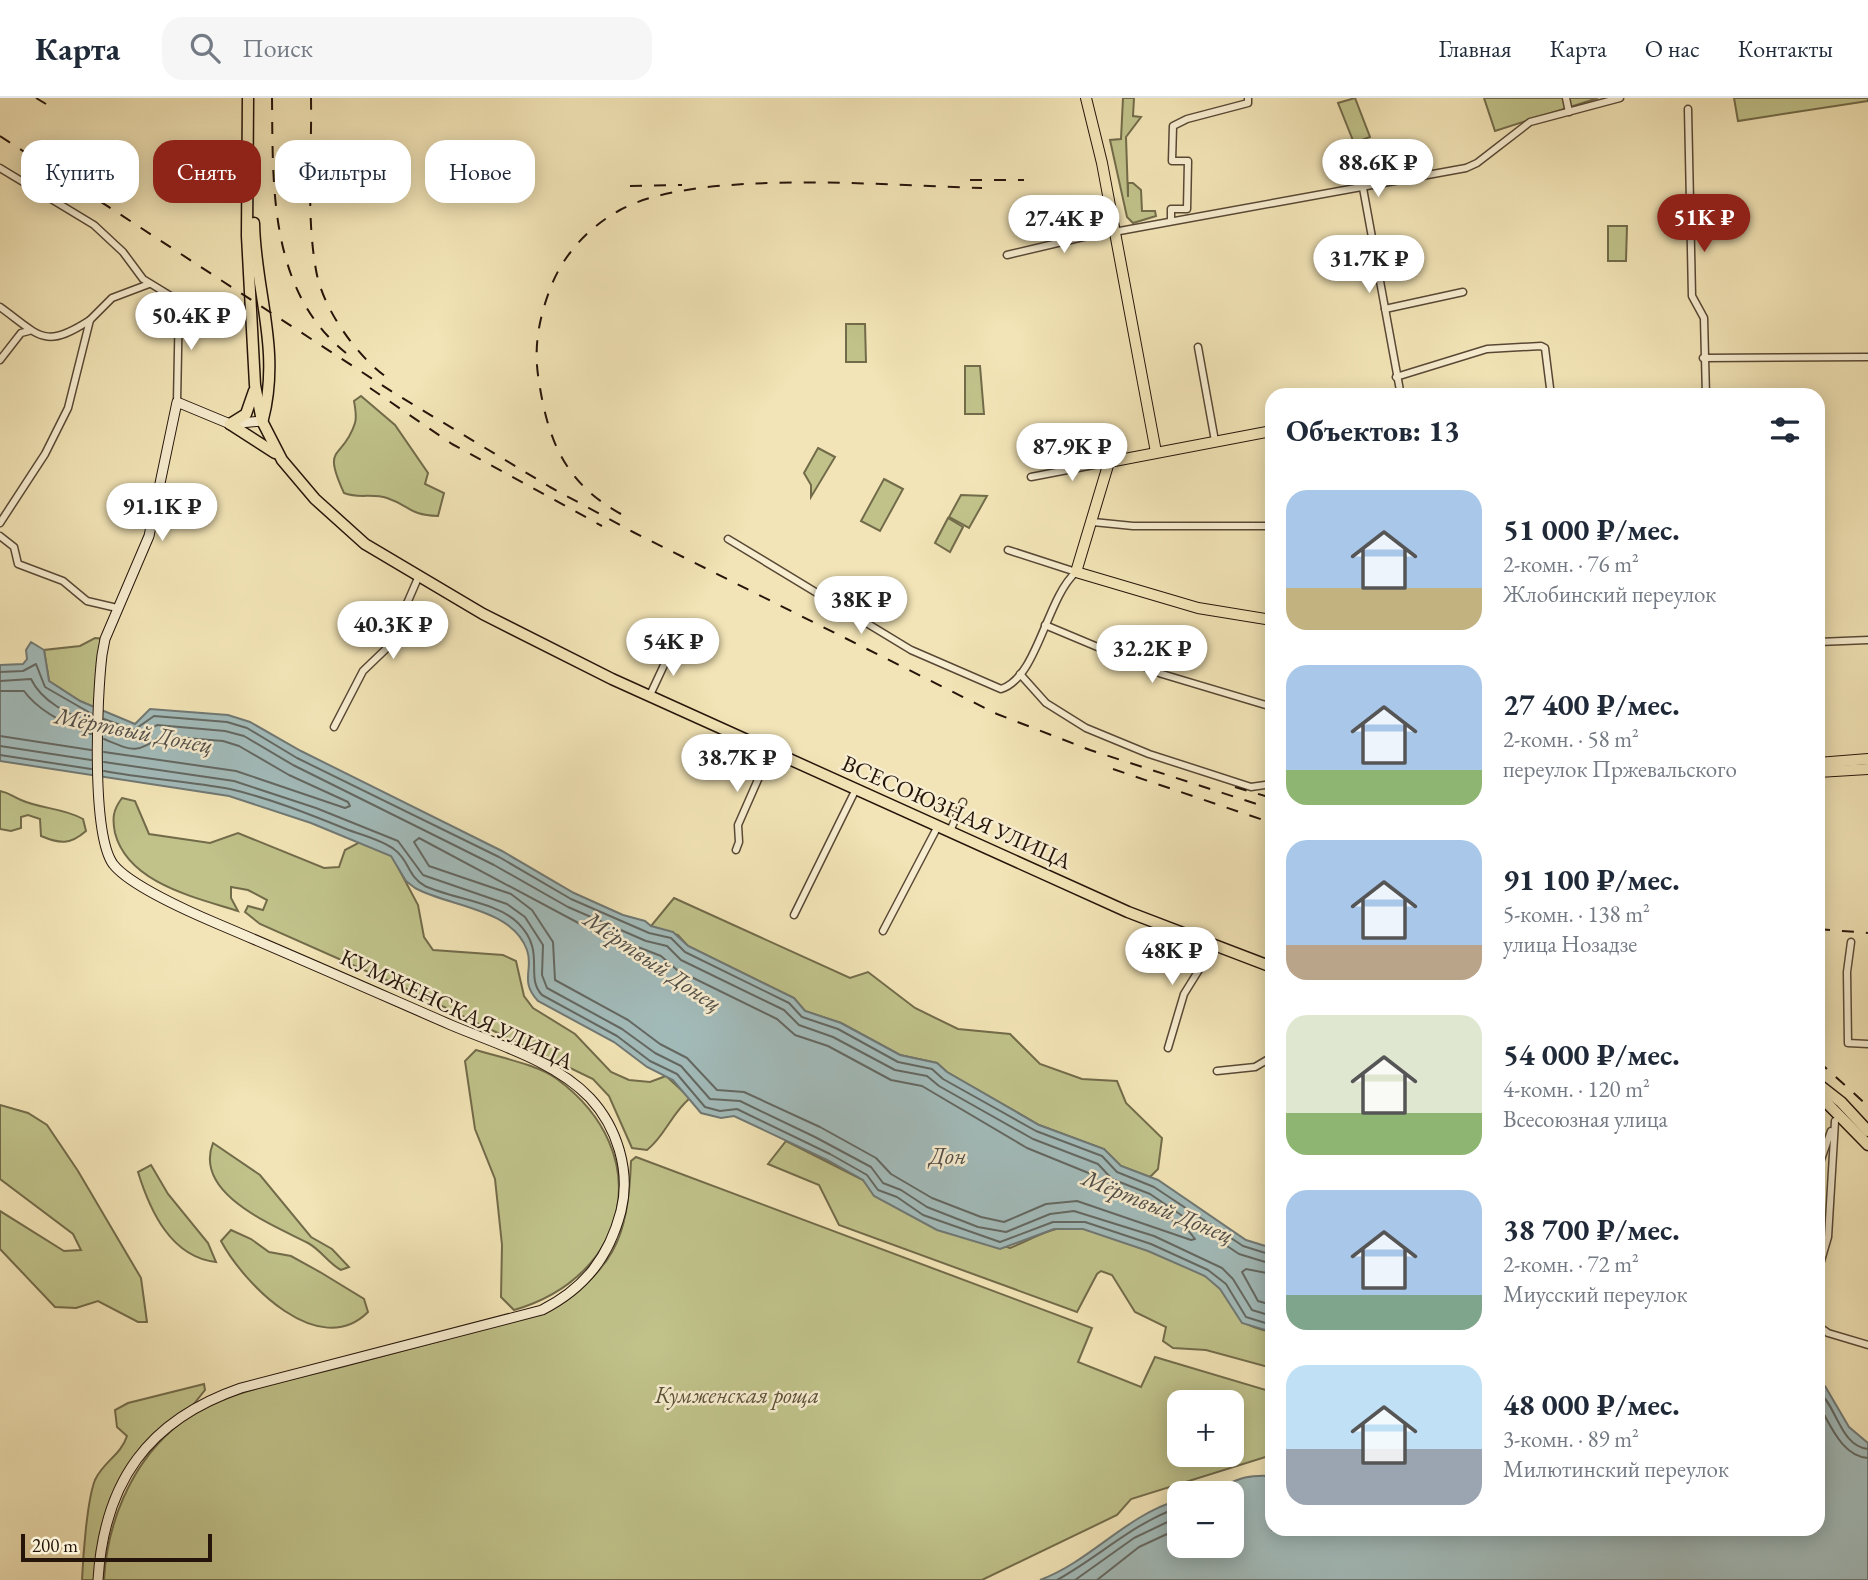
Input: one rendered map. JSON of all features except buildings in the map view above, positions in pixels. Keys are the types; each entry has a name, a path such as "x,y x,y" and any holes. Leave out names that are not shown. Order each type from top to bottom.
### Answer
{"highway":[{"name":"ВСЕСОЮЗНАЯ УЛИЦА","path":"251,98 247,236 255,385 262,421 282,460 315,499 365,544 418,578 546,647 1128,912 1265,964"},
{"path":"251,98 254,234 265,297 270,359 270,384 262,421"},
{"path":"255,385 250,408 230,424 282,460"},
{"path":"1825,1089 1868,1130"},
{"path":"1825,1100 1868,1145"}],"main road":[{"path":"1086,98 1092,116 1156,452"},
{"path":"1265,432 1109,462 1076,572 1198,608 1265,619"},
{"path":"1825,763 1868,760"},
{"path":"1825,772 1868,769"}],"street":[{"path":"1171,221 1171,209 1186,209 1188,165 1188,161 1172,161 1173,126 1187,119 1248,103 1248,98"},
{"path":"1566,98 1569,112"},
{"path":"1007,255 1114,231 1466,168 1477,163 1530,122 1620,98"},
{"path":"1688,109 1692,296 1704,318 1705,388"},
{"path":"0,168 94,225 110,238 149,284 179,301 177,402 230,424 262,421"},
{"path":"1363,188 1399,388"},
{"path":"0,307 29,331 51,338 63,336 90,320 112,298 149,284"},
{"path":"1385,309 1463,292"},
{"path":"0,523 45,454 68,408 90,320"},
{"path":"0,360 21,333 29,331"},
{"path":"1198,347 1215,441"},
{"path":"1396,377 1487,349 1545,348 1550,388"},
{"path":"1703,358 1868,357"},
{"name":"КУМЖЕНСКАЯ УЛИЦА","path":"98,1580 105,1531 119,1489 141,1452 171,1422 204,1401 241,1388 542,1310 576,1290 600,1263 615,1234 623,1202 624,1173 621,1154 611,1129 590,1098 573,1083 481,1038 194,914 145,887 115,866 104,847 99,806 100,674 105,639 149,536 177,402"},
{"path":"1031,477 1109,462"},
{"path":"1093,522 1133,526 1265,526"},
{"path":"0,536 14,547 18,564 64,581 88,601 117,608"},
{"path":"727,539 911,650 996,688 1005,688 1020,674 1060,590 1076,572 1008,550"},
{"path":"334,727 363,671 388,647 418,578"},
{"path":"1045,625 1162,674 1265,705"},
{"path":"1825,642 1868,640"},
{"path":"650,695 672,648"},
{"path":"1020,674 1046,703 1086,728 1149,754 1251,787 1265,785"},
{"path":"736,850 739,842 738,825 771,750"},
{"path":"794,915 856,789"},
{"path":"950,831 963,802"},
{"path":"883,931 938,826"},
{"path":"1851,942 1847,972 1848,1043 1868,1044"},
{"path":"1168,1048 1184,994 1215,944"},
{"path":"1217,1071 1255,1067 1265,1062"},
{"path":"1825,1247 1828,1237 1835,1108"},
{"path":"1825,1149 1835,1121"},
{"path":"1825,1331 1868,1345"}],"green space":[{"path":"1123,98 1134,98 1133,116 1141,117 1126,137 1128,197 1128,183 1133,183 1141,190 1142,211 1155,211 1156,216 1133,223 1127,217 1110,140 1121,139"},
{"path":"1355,98 1370,137 1354,143 1338,103"},
{"path":"1484,98 1598,98 1495,131"},
{"path":"1734,98 1868,98 1868,101 1738,121"},
{"path":"1608,226 1627,226 1626,261 1608,261"},
{"path":"846,324 865,324 866,362 846,362"},
{"path":"965,366 980,366 984,414 965,414"},
{"path":"361,396 395,425 428,473 425,484 444,493 438,516 415,512 381,497 344,493 337,477 334,459 356,421 354,401"},
{"path":"818,448 835,457 811,497 811,485 804,473"},
{"path":"884,479 903,489 880,531 861,521"},
{"path":"961,495 987,496 969,528 949,517"},
{"path":"948,518 963,527 950,552 935,543"},
{"path":"95,638 105,639 100,710 49,681 44,650 80,646"},
{"path":"0,791 29,803 76,815 83,819 86,831 70,841 54,841 41,836 40,819 28,815 21,817 21,828 11,831 0,829"},
{"path":"122,798 135,801 149,834 210,843 238,833 324,868 339,867 345,850 360,842 392,856 418,905 424,937 433,950 503,955 516,961 524,996 533,1008 575,1034 611,1072 629,1080 650,1082 666,1076 690,1098 647,1150 632,1148 609,1096 593,1079 409,990 260,924 245,912 248,906 263,910 267,900 248,890 231,887 231,898 238,911 165,886 148,876 122,850 115,833 114,814"},
{"path":"674,898 850,978 868,972 915,1008 958,1029 1010,1034 1040,1064 1082,1079 1117,1081 1126,1103 1162,1138 1158,1169 1150,1177 1121,1166 1104,1149 1039,1125 947,1072 937,1063 900,1055 841,1023 805,1011 794,998 688,946 678,935 651,926"},
{"path":"476,1050 529,1066 557,1079 589,1109 609,1142 618,1176 617,1210 605,1241 584,1270 554,1293 514,1310 501,1297 502,1245 495,1179 475,1129 465,1061"},
{"path":"0,1105 28,1113 47,1125 78,1171 141,1278 147,1322 138,1322 98,1301 76,1308 55,1307 0,1249 0,1211 64,1251 81,1250 73,1234 0,1179"},
{"path":"786,1141 863,1180 892,1205 951,1230 1010,1248 1054,1230 1083,1228 1167,1258 1215,1283 1240,1319 1265,1330 1265,1366 1206,1350 1173,1348 1163,1341 1166,1327 1135,1312 1112,1275 1101,1271 1077,1312 839,1225 819,1185 768,1164"},
{"path":"213,1143 260,1175 311,1237 332,1249 349,1267 341,1270 313,1246 257,1217 225,1192 214,1178 210,1161"},
{"name":"Кумженская роща","path":"636,1157 1092,1328 1078,1362 1141,1387 1155,1357 1265,1390 1265,1457 1244,1464 1244,1390 1167,1390 1167,1467 1234,1467 1189,1481 1167,1481 1167,1488 1131,1499 1117,1515 982,1580 104,1580 110,1538 123,1498 144,1461 157,1445 189,1417 209,1406 254,1389 545,1313 587,1283 601,1268 612,1251 626,1213 631,1161"},
{"path":"151,1165 168,1194 208,1243 216,1262 187,1251 165,1230 149,1202 138,1172"},
{"path":"231,1230 251,1239 269,1252 291,1256 320,1272 364,1299 368,1312 349,1325 328,1328 306,1322 285,1311 247,1277 232,1258 221,1241"},
{"path":"204,1384 205,1390 189,1410 141,1452 99,1540 95,1580 82,1580 92,1489 95,1480 121,1448 127,1436 117,1427 115,1410 128,1403"}],"water":[{"name":"Дон","path":"31,642 44,650 49,681 80,701 135,724 150,709 228,715 250,722 301,751 502,851 574,893 623,915 673,932 688,946 794,998 805,1011 841,1023 900,1055 937,1063 947,1072 1039,1125 1104,1149 1121,1166 1158,1180 1246,1240 1265,1246 1265,1330 1242,1323 1220,1289 1205,1276 1148,1251 1083,1229 1054,1229 1000,1249 937,1230 874,1196 863,1180 827,1160 734,1116 721,1118 701,1113 673,1080 647,1067 614,1042 538,1001 529,987 527,950 519,936 508,925 478,910 415,888 406,881 391,856 311,823 229,796 0,761 0,665 23,664 27,659 26,650"},
{"path":"1825,1386 1849,1427 1868,1443 1868,1580 1040,1580 1076,1562 1142,1516 1167,1504 1167,1558 1244,1558 1244,1481 1235,1481 1265,1476 1265,1536 1825,1536"}],"railway":[{"path":"36,98 46,104"},
{"path":"272,98 276,202 289,269 302,300 321,328 346,353"},
{"path":"311,98 311,228 319,284 333,314 352,343 385,376"},
{"path":"0,136 394,393 550,487 635,533 997,714 1090,750 1265,807"},
{"path":"970,180 1024,180"},
{"path":"621,514 585,488 561,456 547,419 537,364 540,322 554,279 568,255 597,225 620,210 654,197 744,184 848,183 982,188"},
{"path":"630,186 682,185"},
{"path":"370,388 452,444 602,526"},
{"path":"1113,769 1265,821"},
{"path":"1235,787 1265,796"},
{"path":"1825,930 1868,933"},
{"path":"1825,1067 1868,1106"}],"water label":[{"name":"Мёртвый Донец","path":"134,730"},
{"name":"Мёртвый Донец","path":"653,961"},
{"name":"Мёртвый Донец","path":"1158,1206"}]}
